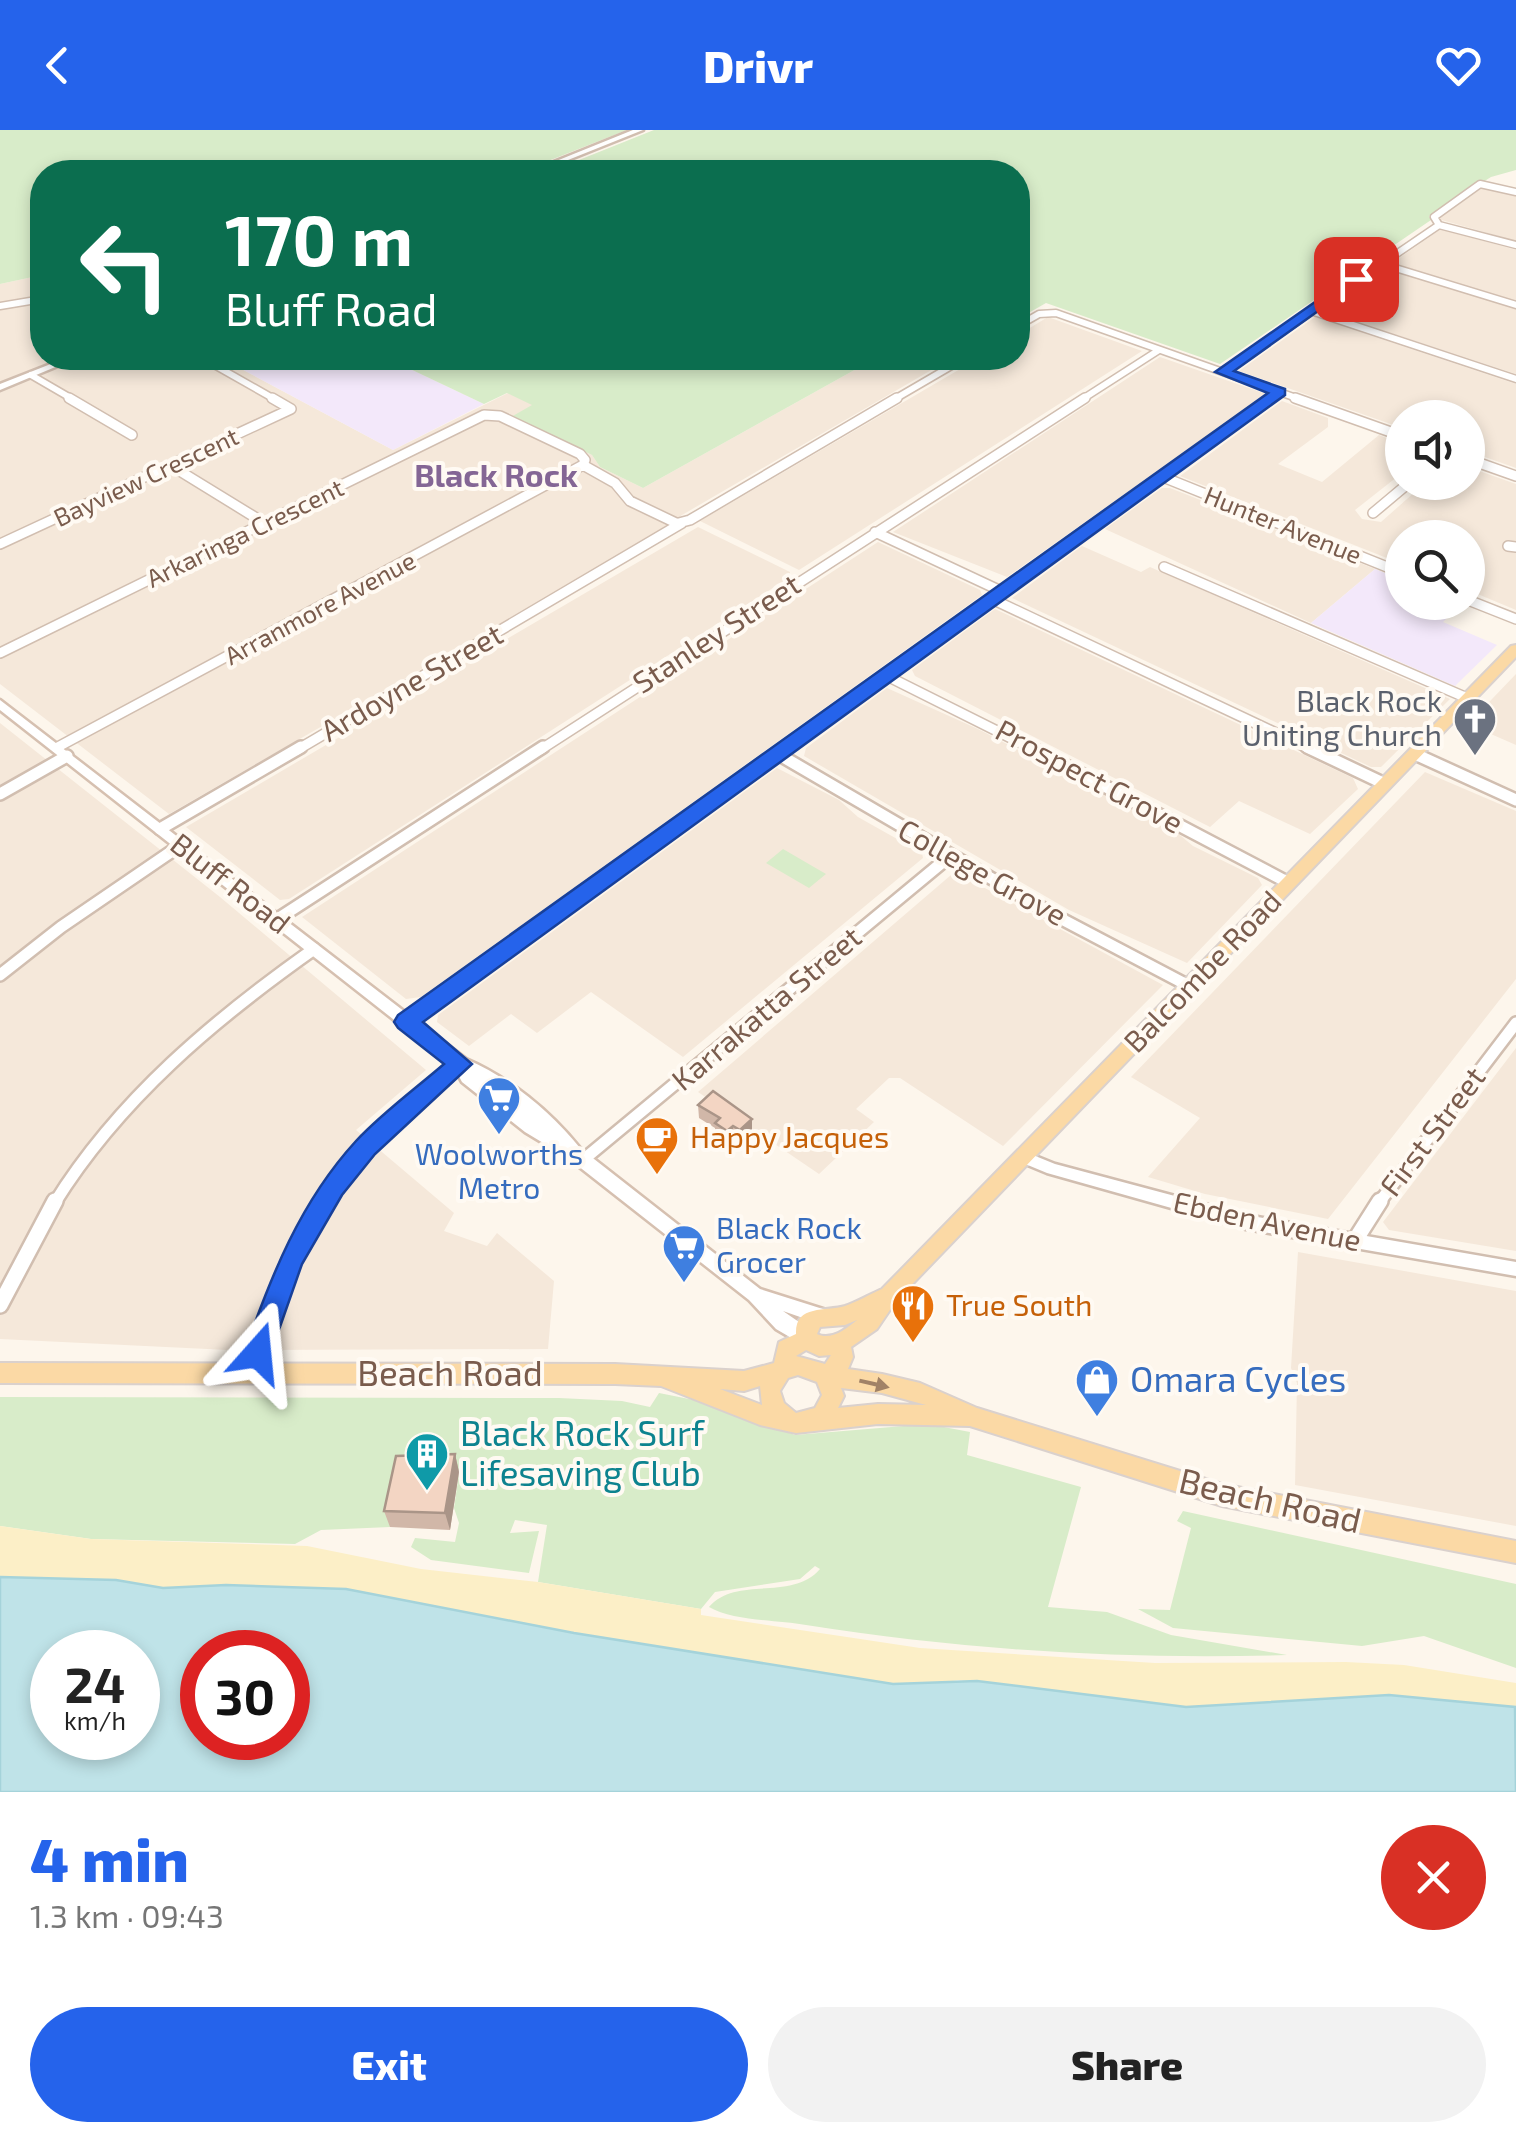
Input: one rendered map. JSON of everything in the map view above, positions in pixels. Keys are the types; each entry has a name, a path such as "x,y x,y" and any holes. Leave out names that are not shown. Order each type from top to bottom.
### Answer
{"main road":[{"name":"Balcombe Road","path":"839,1341 873,1319 889,1295 1516,649"},
{"name":"Bluff Road","path":"0,704 460,1064 468,1078 531,1127 578,1157 807,1338"},
{"name":"Bluff Road","path":"755,1295 809,1316 825,1317"},
{"name":"Balcombe Road","path":"825,1317 850,1314 889,1295"},
{"path":"825,1317 840,1327 843,1352 840,1363 826,1377 832,1392 829,1408 816,1420 797,1422 775,1411 769,1398 771,1383 782,1371 786,1350 807,1338 810,1321 825,1317"},
{"path":"807,1338 825,1348 839,1341"},
{"name":"Beach Road","path":"0,1373 660,1376 744,1381 808,1366 826,1377 850,1378 933,1397 971,1416 1222,1495 1516,1552"},
{"name":"Beach Road","path":"660,1376 760,1415 797,1422 878,1414 971,1416"}],"street":[{"path":"563,160 638,130"},
{"path":"1516,192 1480,184 1434,217 1439,224 1516,245"},
{"path":"1222,372 1439,224"},
{"path":"1380,263 1516,305"},
{"path":"0,306 30,301"},
{"path":"1311,311 1516,379"},
{"path":"1030,320 1048,312 1385,430"},
{"name":"Stanley Street","path":"276,920 1158,350"},
{"path":"0,387 42,370"},
{"name":"Bayview Crescent","path":"0,544 291,410 223,370"},
{"name":"Ardoyne Street","path":"160,829 944,370"},
{"path":"31,374 132,435"},
{"path":"406,1022 1279,392"},
{"name":"Arkaringa Crescent","path":"0,653 480,416 491,414 580,454 585,460 580,467"},
{"path":"1485,465 1516,476"},
{"path":"170,466 266,524"},
{"path":"580,467 615,483 630,501 679,523"},
{"name":"Arranmore Avenue","path":"0,794 62,752 580,467"},
{"name":"Hunter Avenue","path":"1163,477 1385,567"},
{"path":"1373,513 1389,500"},
{"path":"875,532 1003,592"},
{"path":"1164,567 1467,698"},
{"path":"992,599 1385,784"},
{"path":"1485,607 1516,619"},
{"name":"Prospect Grove","path":"887,676 1175,820 1290,883"},
{"name":"College Grove","path":"778,754 950,856 1189,986"},
{"path":"1414,754 1516,800"},
{"path":"0,975 72,919 182,845"},
{"name":"Karrakatta Street","path":"578,1157 950,856"},
{"path":"0,1304 47,1211 86,1154 133,1100 226,1011 314,949"},
{"name":"First Street","path":"1354,1242 1362,1226 1516,1024"},
{"path":"251,1374 290,1261 333,1188 374,1139 460,1064"},
{"name":"Ebden Avenue","path":"1023,1157 1052,1169 1232,1218 1516,1269"}],"shaded area":[{"path":"1485,186 1516,194 1516,241 1438,219"},
{"path":"1441,229 1516,250 1516,301 1392,263"},
{"path":"1384,268 1516,309 1516,374 1324,311"},
{"path":"30,278 30,370 243,370 393,450 508,393 534,405 512,417 592,455 600,467 643,488 854,370 931,370 682,515 660,532 169,814 0,684 0,284"},
{"path":"1048,317 1142,351 799,570 700,521 958,370 1030,370 1030,328"},
{"path":"1315,317 1516,384 1516,468 1485,457 1485,400 1385,400 1385,422 1239,371"},
{"path":"1160,357 1266,394 1007,577 893,532"},
{"path":"243,370 412,370 484,404 393,450"},
{"path":"1282,401 1328,418 1328,427 1278,464 1322,482 1379,435 1385,437 1385,486 1355,510 1362,519 1381,522 1406,500 1485,500 1485,473 1516,484 1516,610 1485,597 1485,520 1385,520 1385,557 1180,476"},
{"path":"1162,488 1375,569 1311,623 1105,529"},
{"path":"698,527 790,572 790,577 289,899 280,900 186,827"},
{"path":"878,542 980,590 982,595 421,997 406,999 302,917"},
{"path":"1082,546 1141,572 1150,567 1450,699 1381,767 1371,767 1012,598"},
{"path":"1375,569 1385,573 1385,620 1445,620 1497,645 1455,686 1311,623"},
{"path":"995,609 1353,778 1358,789 1310,834 1239,801 1210,827 915,676 912,670"},
{"path":"1516,674 1516,745 1468,724"},
{"path":"887,688 978,729 1175,831 1193,846 1258,878 1262,885 1187,963 1069,910 804,756 806,748"},
{"path":"0,723 220,897 426,1070 356,1130 454,1213 444,1231 487,1246 497,1233 554,1281 548,1349 228,1350 0,1339"},
{"path":"777,768 839,800 858,817 922,853 923,858 683,1057 591,992 537,1033 511,1014 469,1046 437,1022 438,1015"},
{"path":"1425,772 1516,811 1516,979 1328,1219 1205,1194 1148,1177 1200,1118 1131,1077"},
{"path":"951,875 961,875 1163,985 1003,1146 900,1078 889,1078 856,1109 874,1122 819,1174 698,1092"},
{"path":"1516,1048 1516,1251 1389,1230 1383,1222"},
{"path":"1298,1252 1516,1291 1516,1526 1295,1485 1297,1383 1291,1368"}],"green space":[{"path":"0,130 627,130 551,160 30,160 30,278 0,284"},
{"path":"654,130 1516,130 1516,170 1491,177 1429,216 1431,220 1220,364 1046,303 1030,312 1030,160 579,160"},
{"path":"412,370 854,370 643,488 600,467 592,455 511,417 532,405 507,393 484,404"},
{"path":"783,849 826,874 809,888 766,863"},
{"path":"659,1393 694,1400 795,1435 928,1424 970,1432 967,1455 1081,1487 1048,1607 1107,1612 1171,1635 1287,1655 1166,1656 985,1647 743,1618 709,1607 734,1592 795,1584 820,1569 815,1566 800,1579 715,1592 701,1609 538,1582 547,1525 515,1520 510,1533 539,1531 529,1573 431,1560 411,1547 415,1538 455,1542 459,1473 390,1527 321,1530 295,1544 91,1539 0,1526 0,1397 559,1398 622,1401 650,1407"},
{"path":"1183,1511 1516,1584 1516,1668 1424,1636 1362,1646 1173,1628 1138,1609 1170,1610 1191,1528 1177,1521"}],"sand":[{"path":"0,1526 91,1539 307,1546 421,1569 538,1582 701,1609 701,1615 920,1648 1155,1663 1404,1665 1516,1683 1516,1707 1389,1695 1186,1707 958,1680 932,1685 893,1684 574,1633 346,1589 226,1585 163,1588 116,1580 0,1577"}],"water":[{"path":"0,1577 116,1580 163,1588 226,1585 346,1589 574,1633 893,1684 977,1681 1186,1707 1389,1695 1515,1707 1516,1792 0,1792"}],"building":[{"path":"713,1091 752,1119 740,1130 733,1126 727,1131 715,1123 720,1118 698,1105"},
{"path":"455,1454 445,1513 384,1511 396,1456"}],"place":[{"name":"Black Rock Uniting Church","path":"1475,757"},
{"name":"Woolworths Metro","path":"499,1136"},
{"name":"Happy Jacques","path":"657,1176"},
{"name":"Black Rock Grocer","path":"684,1284"},
{"name":"True South","path":"913,1344"},
{"name":"Omara Cycles","path":"1097,1418"},
{"name":"Black Rock Surf Lifesaving Club","path":"427,1492"}],"district":[{"name":"Black Rock","path":"496,476"}],"route":[{"path":"258,1353 290,1261 333,1188 366,1147 460,1064 406,1022 1279,392 1222,372 1356,279"}]}
